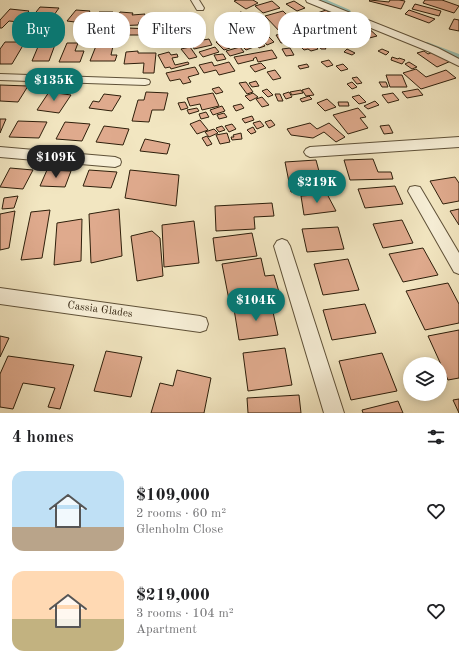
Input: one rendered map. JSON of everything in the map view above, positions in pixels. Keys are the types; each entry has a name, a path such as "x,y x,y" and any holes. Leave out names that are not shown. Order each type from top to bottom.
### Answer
{"street":[{"path":"310,0 398,37 434,50 459,63"},
{"path":"0,77 145,82"},
{"path":"310,152 459,142"},
{"path":"0,152 115,162"},
{"path":"415,191 459,267"},
{"path":"282,246 334,413"},
{"name":"Cassia Glades","path":"0,296 200,324"}],"building":[{"path":"253,0 258,3 246,9 234,1"},
{"path":"390,0 405,1 401,9 369,1 389,2"},
{"path":"425,0 442,0 459,6 454,13 423,3"},
{"path":"272,1 280,8 262,12 255,6"},
{"path":"294,1 305,8 297,11 286,4"},
{"path":"415,4 441,11 439,16 412,9"},
{"path":"40,7 59,8 56,12 36,12"},
{"path":"10,9 29,11 12,12 12,21 9,21 2,28 0,28 0,20"},
{"path":"76,10 90,11 89,12 74,12"},
{"path":"409,10 435,19 429,23 405,14"},
{"path":"278,12 278,30 270,21 270,15"},
{"path":"130,13 133,13 132,15 138,15 138,25 130,25"},
{"path":"73,14 73,22 67,21"},
{"path":"454,19 459,20 459,31 449,29"},
{"path":"130,28 138,28 138,35 130,35"},
{"path":"371,31 377,36 371,38"},
{"path":"270,38 274,42 270,44"},
{"path":"209,39 212,45 206,46 206,40"},
{"path":"5,42 12,42 12,48 21,48 12,64 0,64 0,49"},
{"path":"67,43 73,43 73,48 76,48 75,51 84,51 80,62 59,62"},
{"path":"214,47 219,52 203,57 199,52"},
{"path":"37,48 54,48 49,61 32,61"},
{"path":"95,48 113,48 111,55 117,55 115,61 90,61"},
{"path":"191,48 197,57 189,59 181,49"},
{"path":"241,48 244,52 230,56 226,51"},
{"path":"290,48 294,55 286,56 282,49"},
{"path":"302,48 318,49 311,51 308,49 304,50"},
{"path":"347,49 355,53 352,55 344,52"},
{"path":"382,49 389,52 386,55 378,51"},
{"path":"272,50 277,58 258,62 256,57 253,59 254,60 238,64 234,57"},
{"path":"138,51 138,53 156,53 154,73 143,73 144,63 124,64 126,52"},
{"path":"424,51 428,54 435,51 451,61 437,67 417,53"},
{"path":"169,52 171,55 177,54 178,57 172,58 175,65 188,62 189,64 171,69 170,67 165,68 158,55"},
{"path":"223,54 226,59 217,61 214,55"},
{"path":"392,57 405,60 402,64 391,60"},
{"path":"329,60 333,65 327,67 321,62"},
{"path":"212,62 214,66 229,62 235,71 219,75 216,70 204,73 199,65"},
{"path":"409,62 417,67 412,69 405,64"},
{"path":"261,63 266,68 255,72 250,66"},
{"path":"307,64 309,67 300,69 298,66"},
{"path":"343,64 348,69 341,71 336,66"},
{"path":"195,67 199,74 188,77 191,82 183,84 180,79 170,81 166,73"},
{"path":"416,69 426,77 446,70 456,78 421,89 403,73"},
{"path":"275,70 281,78 273,80 267,72"},
{"path":"386,75 402,75 407,87 390,87"},
{"path":"357,77 362,83 357,84 352,78"},
{"path":"256,81 259,86 252,87 249,83"},
{"path":"246,82 253,92 247,94 239,83"},
{"path":"352,82 357,87 352,89 347,84"},
{"path":"379,82 386,82 388,87 382,87"},
{"path":"0,85 28,86 18,102 0,101"},
{"path":"219,87 223,92 216,94 212,89"},
{"path":"309,88 314,95 306,96 302,90"},
{"path":"267,89 273,95 268,97 262,91"},
{"path":"418,89 423,95 407,98 402,92"},
{"path":"301,90 303,93 292,95 290,92"},
{"path":"49,92 71,95 59,113 37,110"},
{"path":"146,92 168,93 164,110 152,110 149,122 132,121 138,100 144,100"},
{"path":"289,92 292,97 286,99 283,94"},
{"path":"213,93 219,106 202,110 200,104 190,106 187,98"},
{"path":"253,93 258,97 250,101 245,96"},
{"path":"393,93 399,100 388,103 382,95"},
{"path":"104,94 121,96 112,111 89,108 93,101 99,102"},
{"path":"275,94 280,94 283,101 278,101"},
{"path":"359,95 366,102 359,104 352,97"},
{"path":"309,96 312,99 302,102 300,99"},
{"path":"262,97 269,105 262,107 256,99"},
{"path":"327,99 336,107 325,111 317,103"},
{"path":"375,101 379,105 368,109 364,106"},
{"path":"185,102 188,108 181,110 178,103"},
{"path":"338,102 348,102 349,106 339,106"},
{"path":"241,104 244,108 236,111 233,106"},
{"path":"222,106 225,111 213,115 210,110"},
{"path":"197,108 199,111 189,114 187,110"},
{"path":"358,108 366,117 360,118 368,128 348,134 333,115"},
{"path":"206,112 209,117 201,119 199,114"},
{"path":"224,113 227,117 219,119 217,115"},
{"path":"252,116 254,120 245,123 242,119"},
{"path":"0,119 6,119 0,133"},
{"path":"200,120 208,130 197,134 190,124"},
{"path":"271,120 275,125 269,128 265,122"},
{"path":"18,121 47,122 39,138 9,137"},
{"path":"260,121 264,126 257,129 253,123"},
{"path":"65,122 90,124 82,141 56,139"},
{"path":"310,123 317,129 329,123 345,137 336,142 324,132 313,138 291,135 287,129"},
{"path":"232,124 236,129 229,132 225,126"},
{"path":"389,125 393,133 384,134 380,126"},
{"path":"104,126 129,129 123,145 96,142"},
{"path":"222,126 225,130 219,132 216,128"},
{"path":"253,127 256,132 251,134 247,130"},
{"path":"214,129 218,133 209,137 205,132"},
{"path":"227,133 230,142 220,144 216,135"},
{"path":"241,133 242,139 232,140 231,137 234,137 233,135"},
{"path":"207,136 212,144 207,146 202,138"},
{"path":"145,139 170,144 167,154 140,151"},
{"path":"373,159 378,172 391,172 393,179 350,180 344,160"},
{"path":"316,160 324,190 291,192 285,162"},
{"path":"10,168 33,170 23,189 0,187"},
{"path":"47,170 71,171 65,187 40,186"},
{"path":"89,170 117,172 111,188 83,186"},
{"path":"130,170 179,175 176,206 125,198"},
{"path":"455,177 459,183 459,201 443,204 430,181"},
{"path":"395,186 403,204 365,208 358,189"},
{"path":"327,194 336,211 304,215 301,196"},
{"path":"18,196 14,208 2,209 4,198"},
{"path":"272,203 274,216 254,217 255,229 216,231 215,206"},
{"path":"119,209 122,256 91,263 89,214"},
{"path":"459,209 459,225 450,211"},
{"path":"50,210 42,258 21,260 31,212"},
{"path":"15,211 9,248 0,250 0,214"},
{"path":"82,219 81,261 54,265 57,223"},
{"path":"402,220 413,243 383,248 373,224"},
{"path":"194,221 199,263 164,267 162,225"},
{"path":"338,227 344,249 307,252 302,229"},
{"path":"152,231 160,238 163,276 137,281 131,236"},
{"path":"252,233 257,256 216,261 213,238"},
{"path":"423,248 438,275 403,282 389,254"},
{"path":"261,258 265,276 274,275 279,292 229,300 222,264"},
{"path":"348,259 359,290 323,295 314,264"},
{"path":"448,283 459,304 459,323 425,330 406,291"},
{"path":"271,303 278,335 239,340 234,309"},
{"path":"365,304 376,333 332,340 323,310"},
{"path":"459,330 459,378 448,380 447,357 438,357 428,336"},
{"path":"0,336 9,338 0,357"},
{"path":"285,348 292,385 248,391 243,353"},
{"path":"106,351 142,357 131,397 94,391"},
{"path":"382,353 397,391 351,400 339,361"},
{"path":"8,356 74,365 60,409 48,407 55,388 23,383 13,409 0,407 0,374"},
{"path":"177,370 211,378 204,413 151,413 160,383 173,386"},
{"path":"299,395 301,413 248,413 247,398"},
{"path":"459,399 459,413 453,400"},
{"path":"398,401 403,413 363,413 362,410"}],"waterway":[{"path":"318,0 346,12"},
{"path":"427,45 459,58"}]}
